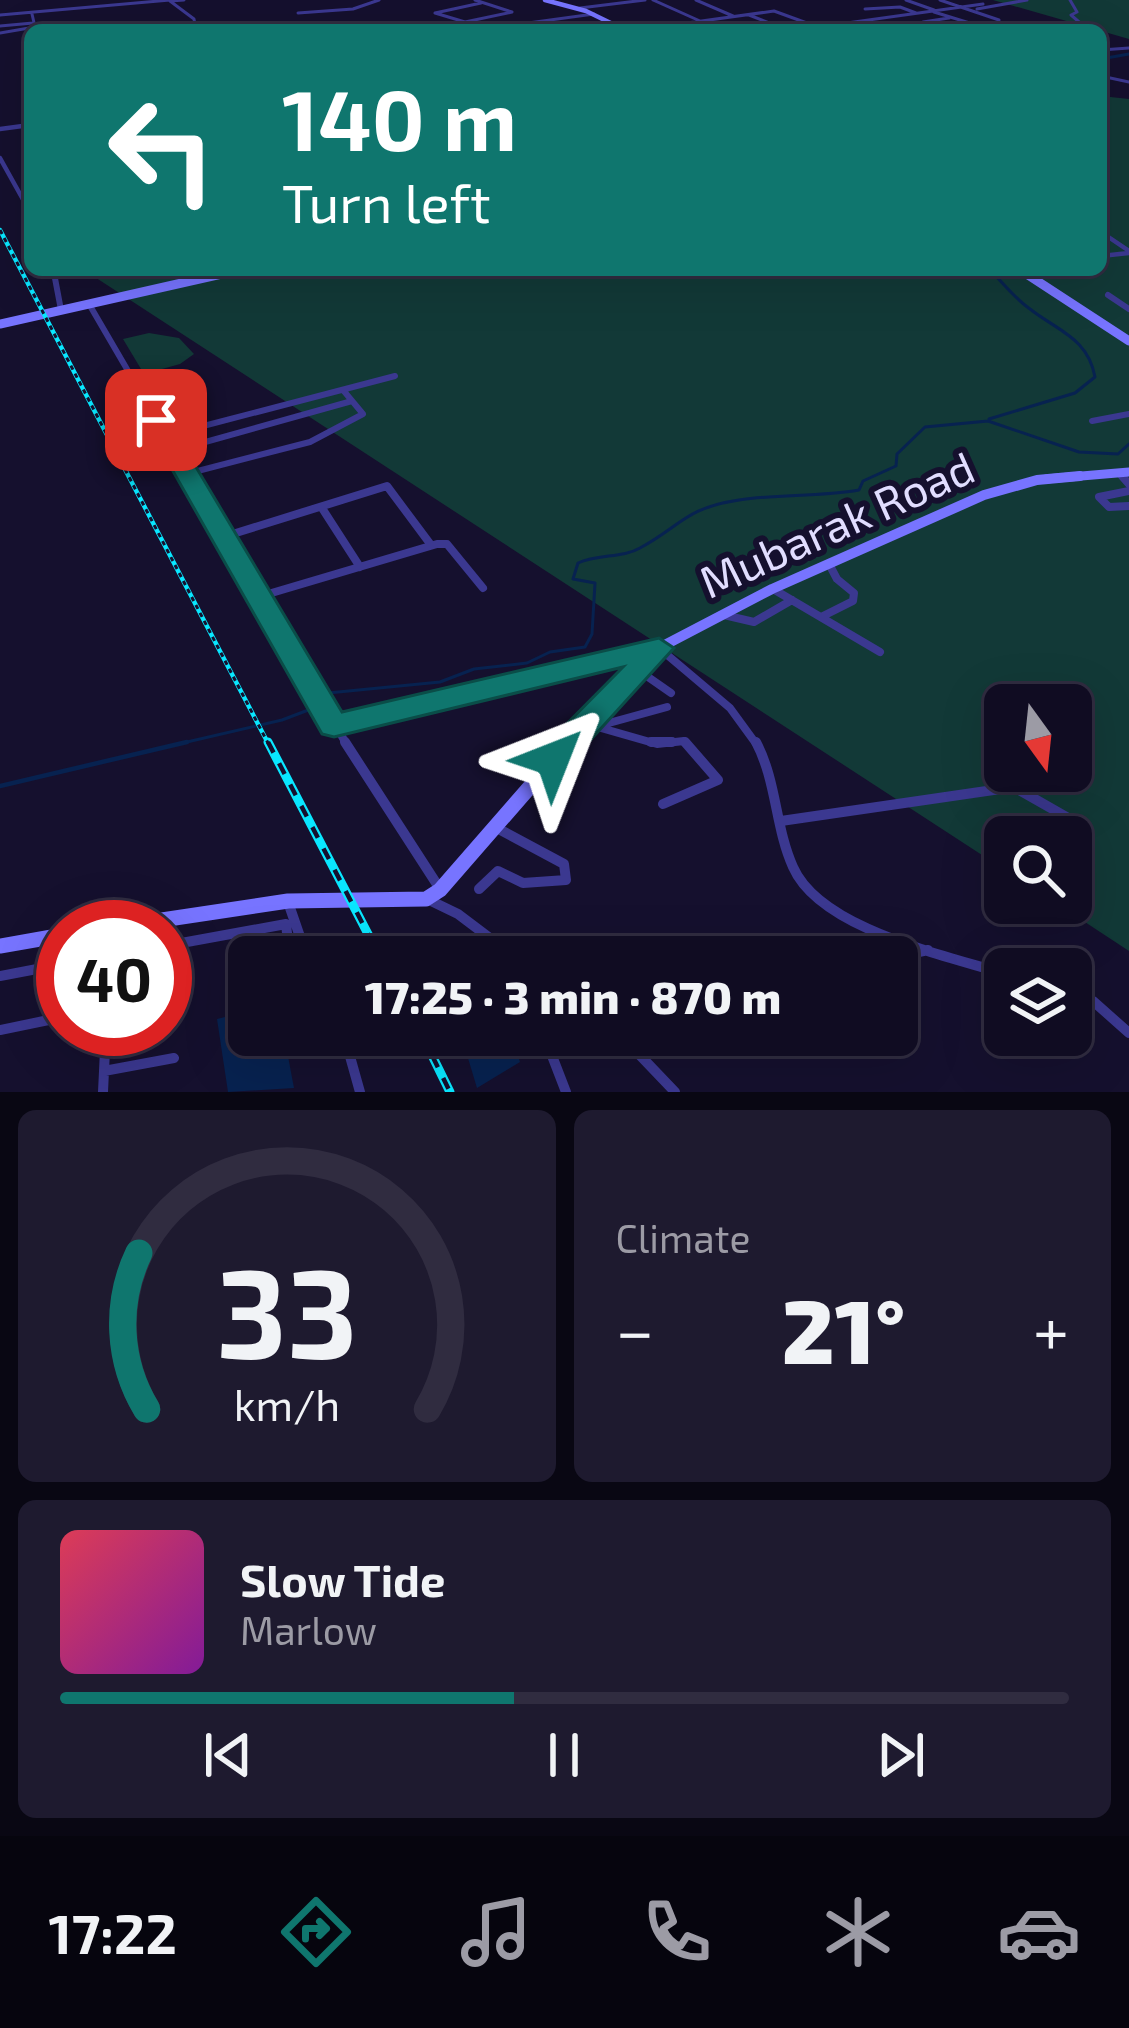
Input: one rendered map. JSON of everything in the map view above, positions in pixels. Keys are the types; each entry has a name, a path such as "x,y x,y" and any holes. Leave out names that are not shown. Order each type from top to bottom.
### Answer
{"street":[{"path":"170,0 195,24"},
{"path":"0,15 99,2 184,0"},
{"path":"298,13 353,10 379,0"},
{"path":"545,0 580,8 613,24"},
{"path":"580,8 645,0"},
{"path":"653,0 710,24"},
{"path":"696,0 734,16"},
{"path":"877,0 888,7"},
{"path":"911,0 970,24"},
{"path":"940,0 1000,24"},
{"path":"970,10 1027,0"},
{"path":"1070,0 1077,15 1071,15 1081,24"},
{"path":"478,2 512,12 464,22 435,13 478,2"},
{"path":"848,24 983,4"},
{"path":"865,9 888,7 918,13"},
{"path":"681,24 778,12 811,24"},
{"path":"0,29 35,23 30,14"},
{"path":"521,24 594,14"},
{"path":"749,14 773,24"},
{"path":"959,21 1005,15"},
{"path":"923,22 950,18"},
{"path":"0,158 24,201"},
{"path":"55,276 61,310"},
{"path":"0,324 212,276"},
{"path":"1030,276 1126,337"},
{"path":"1108,296 1128,308"},
{"path":"89,304 308,683 440,890"},
{"path":"165,436 395,376"},
{"path":"186,474 310,442 363,414 343,390"},
{"path":"173,451 352,401"},
{"path":"1092,421 1129,415"},
{"name":"Mubarak Road","path":"192,915 287,901 426,898 440,890 659,648 720,613 984,494 1037,480 1126,480"},
{"path":"1126,480 1099,496 1108,506 1129,506"},
{"path":"223,537 387,486 431,545"},
{"path":"321,508 360,566"},
{"path":"258,597 447,544 483,588"},
{"path":"821,617 853,601 854,593 837,579 830,564"},
{"path":"772,589 880,652"},
{"path":"720,613 754,622 792,600"},
{"path":"334,725 659,648 719,695 750,729 774,785 789,862 810,894 875,930 984,967"},
{"path":"638,670 671,693"},
{"path":"592,726 667,707"},
{"path":"592,726 657,744 683,741 718,779 663,804"},
{"path":"781,821 1014,788 1064,816"},
{"path":"479,889 498,871 524,883 566,880 564,864 494,826"},
{"path":"426,898 487,936"},
{"path":"287,901 300,936"},
{"path":"192,941 286,924 288,936"},
{"path":"0,946 36,940"},
{"path":"918,952 929,950"},
{"path":"0,976 36,969"},
{"path":"1092,1001 1129,1034"},
{"path":"0,1030 36,1023"},
{"path":"103,1092 105,1056"},
{"path":"350,1056 360,1092"},
{"path":"553,1056 568,1090"},
{"path":"641,1056 675,1092"},
{"path":"104,1071 174,1058"}],"green space":[{"path":"993,0 1129,0 1129,39 1107,33 1107,24 1077,24"},
{"path":"1107,97 1129,99 1129,951 1088,924 1092,924 1092,816 984,816 984,856 93,276 1107,276"},
{"path":"149,333 179,338 194,354 180,364 144,374 123,339"}],"water":[{"path":"228,1016 228,1056 288,1056 294,1088 228,1092 217,1019"},
{"path":"467,1056 518,1056 520,1062 477,1088"}],"waterway":[{"path":"1107,58 1129,54"},
{"path":"989,419 1075,393 1095,377 1079,344 1021,302 996,276"},
{"path":"174,745 282,720 311,709 328,693 440,682 474,669 527,663 550,652 585,647 592,634 595,583 573,579 578,563 633,551 695,513 721,503 859,490 863,481 896,466 897,454 925,427 988,421 1079,452 1118,454 1129,444"},
{"path":"0,786 187,742"}],"railway":[{"path":"0,230 24,276"},
{"path":"24,276 269,745"},
{"path":"268,742 369,936"},
{"path":"432,1056 450,1092"}],"route":[{"path":"156,420 334,725 659,648 553,759"}]}
